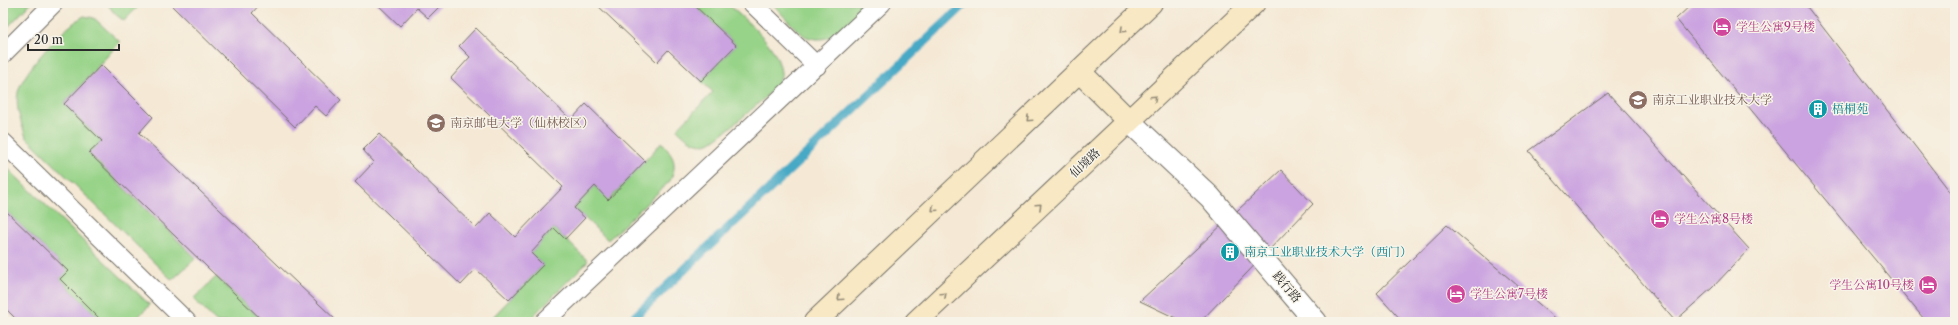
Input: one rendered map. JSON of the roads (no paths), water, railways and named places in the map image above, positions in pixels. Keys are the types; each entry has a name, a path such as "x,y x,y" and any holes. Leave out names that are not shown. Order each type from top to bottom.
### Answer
{"main road":[{"path":"815,322 1151,3"},
{"name":"仙境路","path":"916,322 1254,3"},
{"path":"1079,71 1129,121"}],"street":[{"name":"践行路","path":"1129,121 1210,198 1316,322"}],"lane":[{"path":"3,54 54,3"},
{"path":"752,3 817,66"},
{"path":"544,322 817,66 882,3"},
{"path":"3,142 187,322"}],"waterway":[{"path":"629,322 966,3"}],"place":[{"name":"学生公寓9号楼","path":"1722,27"},
{"name":"南京工业职业技术大学","path":"1638,100"},
{"name":"梧桐苑","path":"1818,109"},
{"name":"南京邮电大学（仙林校区）","path":"436,123"},
{"name":"学生公寓8号楼","path":"1660,219"},
{"name":"南京工业职业技术大学（西门）","path":"1230,252"},
{"name":"学生公寓10号楼","path":"1928,285"},
{"name":"学生公寓7号楼","path":"1456,294"}]}
